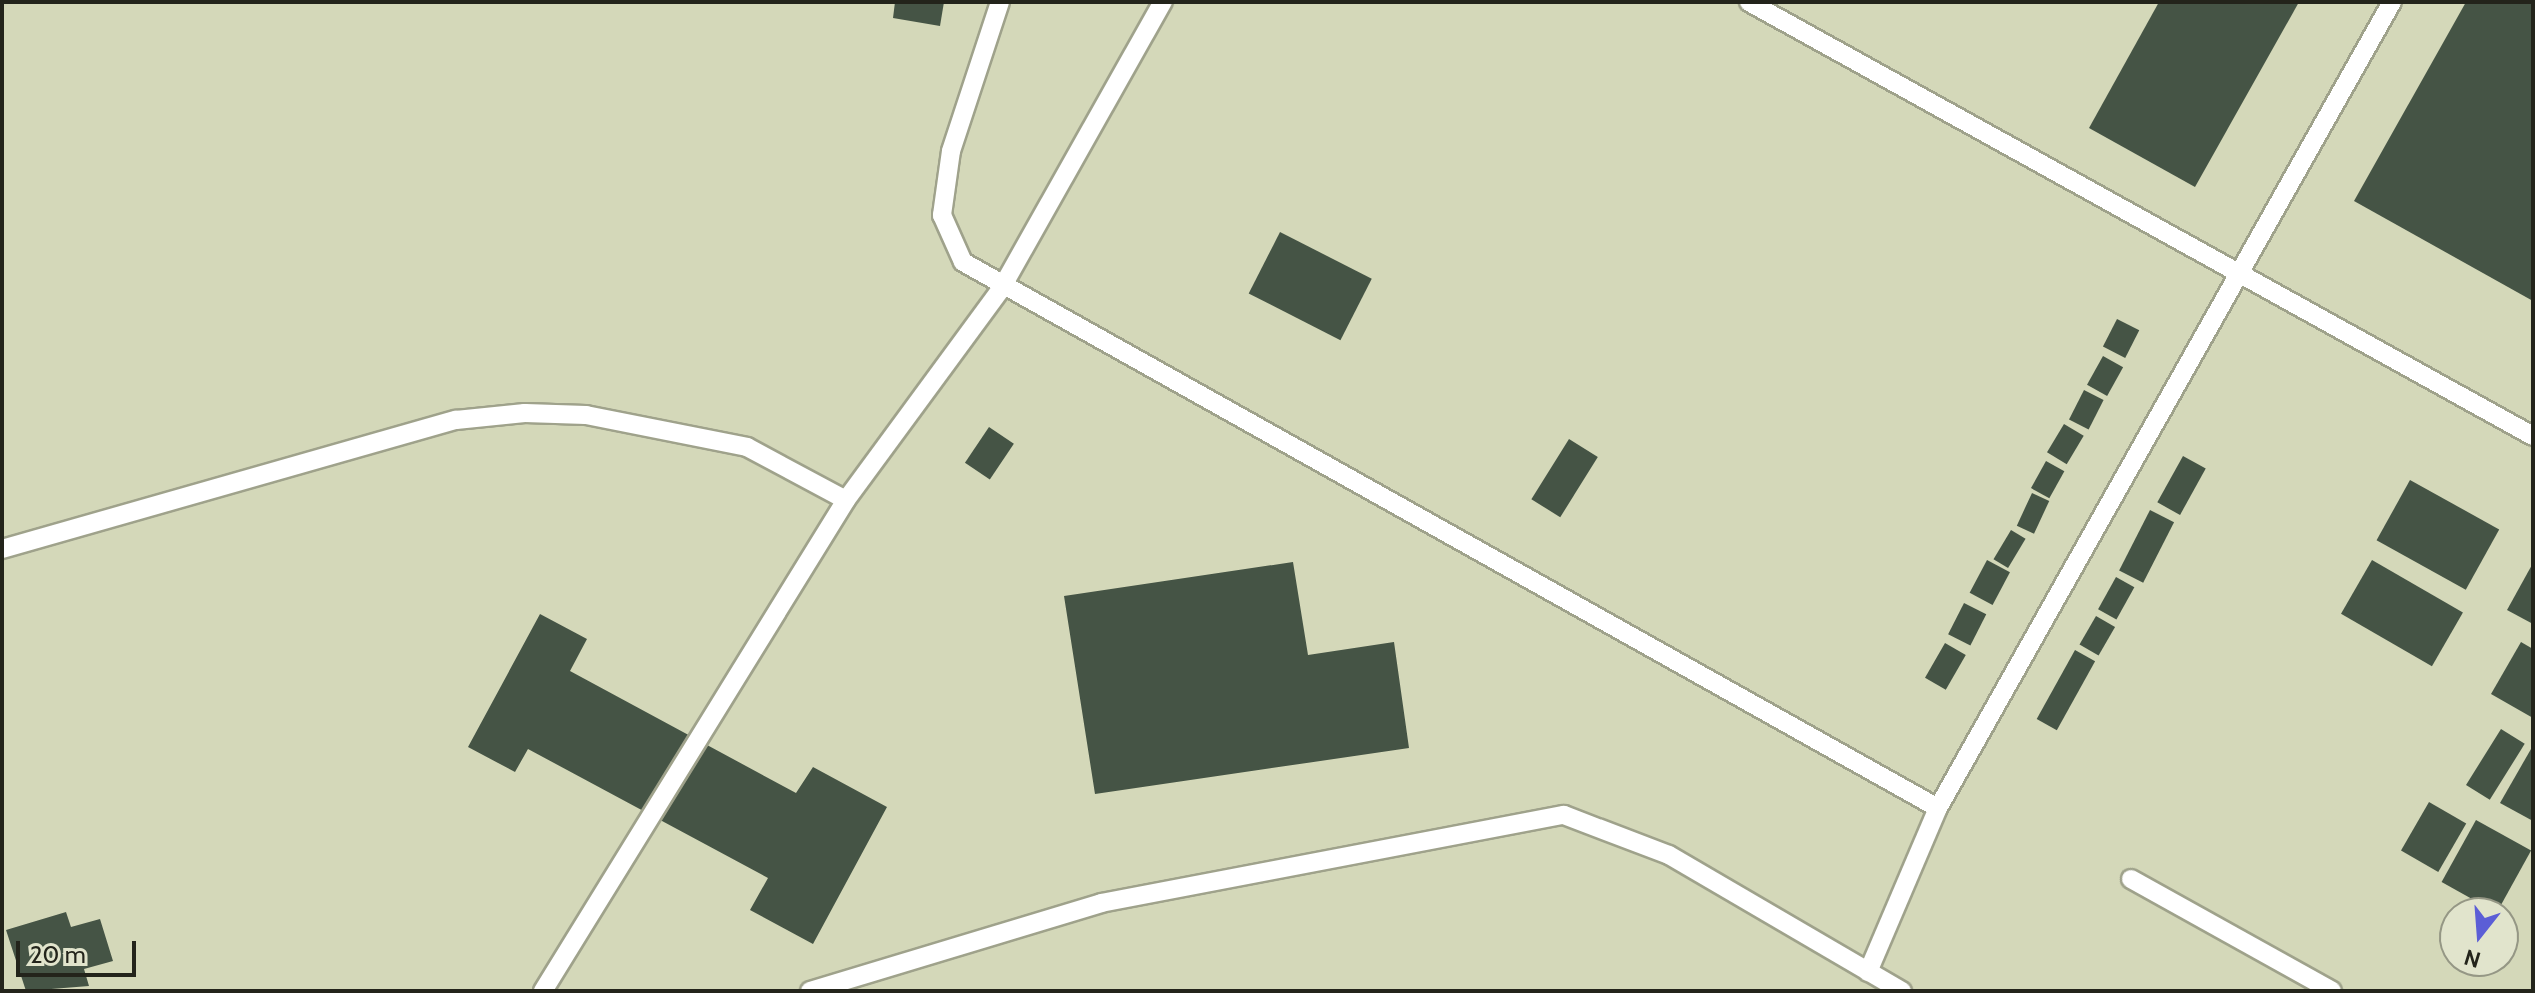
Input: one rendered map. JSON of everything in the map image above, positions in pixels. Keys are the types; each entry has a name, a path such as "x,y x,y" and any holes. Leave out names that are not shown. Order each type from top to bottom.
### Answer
{"lane":[{"path":"1000,2 951,151 942,215 963,262 1001,289 1938,808"},
{"path":"543,991 846,500 1001,289 1163,2"},
{"path":"1749,2 2533,436"},
{"path":"1868,972 1938,808 2243,273 2392,2"},
{"path":"2,549 456,420 525,413 586,415 747,447 846,500"},
{"path":"810,991 1101,903 1564,815 1669,855 1902,991"},
{"path":"2131,879 2332,991"}],"shaded area":[{"path":"2,2 2533,2 2533,991 2,991"}],"building":[{"path":"895,2 944,2 940,26 893,18"},
{"path":"2159,2 2299,2 2195,187 2089,128"},
{"path":"2466,2 2533,2 2533,301 2354,201"},
{"path":"1280,232 1372,279 1340,340 1249,293"},
{"path":"2117,319 2139,330 2125,358 2103,347"},
{"path":"2103,356 2123,367 2107,396 2087,385"},
{"path":"2084,390 2104,400 2089,429 2069,419"},
{"path":"2064,424 2084,436 2067,464 2047,452"},
{"path":"989,427 1014,444 990,479 965,463"},
{"path":"1569,439 1598,457 1560,517 1531,499"},
{"path":"2183,456 2206,469 2180,515 2157,502"},
{"path":"2046,461 2064,471 2049,498 2031,488"},
{"path":"2410,480 2499,529 2466,590 2377,540"},
{"path":"2032,493 2049,501 2034,534 2017,526"},
{"path":"2150,510 2174,522 2143,583 2119,571"},
{"path":"2011,530 2026,539 2008,568 1993,559"},
{"path":"1987,560 2010,572 1993,605 1970,593"},
{"path":"2372,560 2463,612 2432,666 2341,614"},
{"path":"1293,562 1308,655 1394,642 1409,748 1095,794 1064,596"},
{"path":"2533,563 2533,624 2507,610"},
{"path":"2116,577 2134,587 2116,620 2098,609"},
{"path":"1964,603 1986,614 1970,646 1948,634"},
{"path":"540,614 587,639 570,671 796,793 813,767 887,807 813,944 750,910 768,878 528,749 515,772 468,747"},
{"path":"2096,616 2115,627 2099,656 2080,645"},
{"path":"2521,642 2533,649 2533,718 2491,694"},
{"path":"1945,643 1966,655 1946,690 1925,678"},
{"path":"2075,650 2095,661 2057,730 2037,719"},
{"path":"2501,729 2525,744 2490,800 2466,785"},
{"path":"2533,750 2533,821 2500,803"},
{"path":"2429,802 2466,824 2438,872 2401,850"},
{"path":"2476,820 2531,851 2505,897 2468,897 2442,882"},
{"path":"66,912 71,927 100,919 113,961 84,969 89,986 26,991 6,930"}]}
